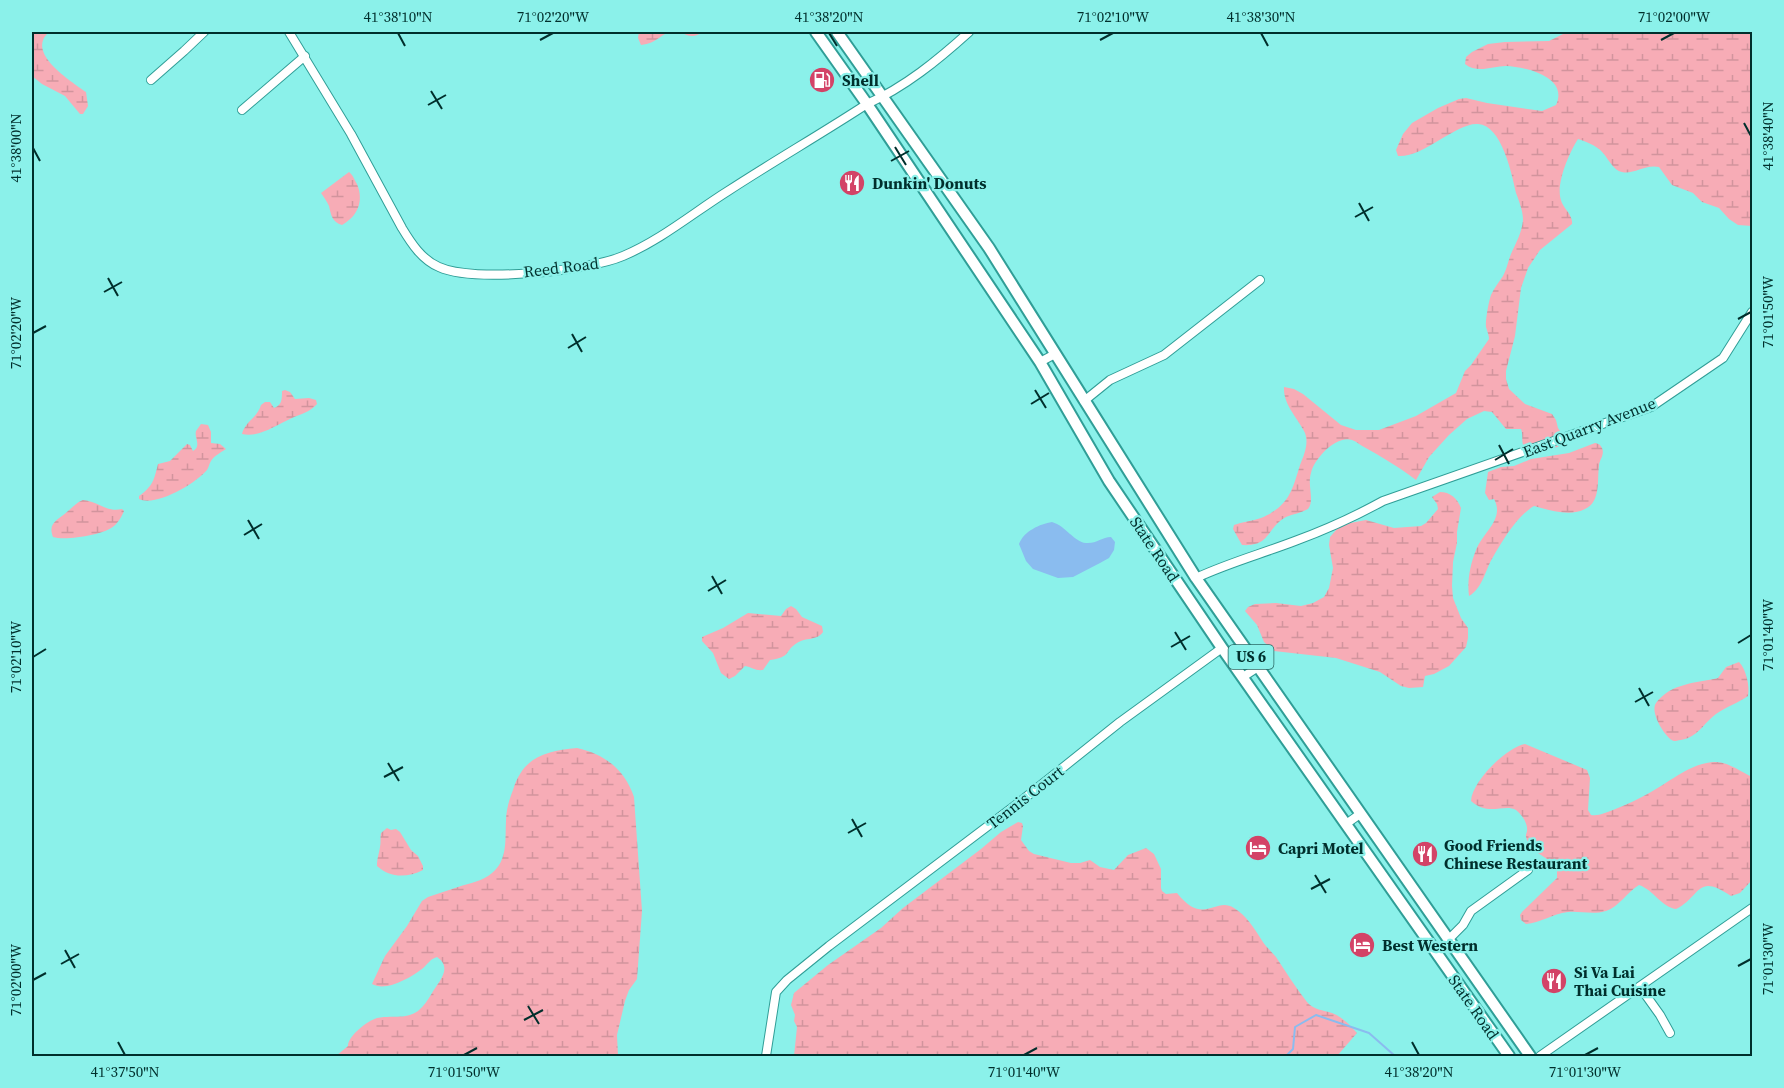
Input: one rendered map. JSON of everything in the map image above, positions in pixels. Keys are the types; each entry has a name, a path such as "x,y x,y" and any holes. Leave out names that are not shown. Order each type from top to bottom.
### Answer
{"main road":[{"name":"State Road","path":"816,32 1040,362 1109,481 1222,648 1509,1056"},
{"name":"State Road","path":"837,32 988,248 1196,578 1530,1056"}],"street":[{"path":"151,80 204,32"},
{"name":"Reed Road","path":"289,32 351,134 409,239 430,262 451,272 488,275 591,266 620,257 660,236 867,104 883,97 938,59 969,32"},
{"path":"242,110 304,56"},
{"path":"1084,401 1110,380 1169,351 1260,280"},
{"name":"East Quarry Avenue","path":"1196,578 1222,566 1344,522 1383,501 1651,406 1723,358 1752,312"},
{"path":"1040,362 1055,354"},
{"name":"Tennis Court","path":"766,1056 776,992 787,980 828,946 1130,715 1222,648"},
{"path":"1243,677 1258,667"},
{"path":"1346,824 1360,814"},
{"path":"1449,939 1463,925 1471,911 1528,870"},
{"path":"1540,1056 1752,908"},
{"path":"1640,987 1670,1033"}],"green space":[{"path":"32,32 49,32 43,40 46,57 61,74 86,92 88,106 83,114 80,114 65,96 32,76"},
{"path":"639,32 671,32 641,45 638,38"},
{"path":"680,32 703,32 689,36"},
{"path":"1567,32 1752,32 1752,226 1738,225 1719,208 1702,202 1693,193 1672,185 1659,167 1654,166 1626,173 1618,171 1599,149 1578,139 1567,161 1560,188 1562,203 1572,224 1540,250 1528,268 1521,288 1515,336 1506,371 1509,389 1525,404 1552,414 1566,443 1546,450 1525,449 1521,429 1506,429 1492,412 1484,411 1467,419 1449,435 1429,457 1416,480 1355,441 1346,439 1339,441 1321,455 1313,467 1310,478 1311,502 1308,509 1280,521 1258,543 1242,545 1233,529 1234,525 1261,518 1284,503 1292,490 1306,449 1305,433 1288,406 1284,387 1303,394 1341,425 1356,430 1379,430 1416,416 1456,393 1465,371 1489,339 1486,324 1489,301 1504,273 1520,233 1523,220 1522,210 1500,142 1486,127 1478,124 1460,128 1418,152 1408,155 1398,156 1396,150 1403,134 1412,123 1459,99 1466,98 1542,111 1556,105 1558,95 1556,87 1543,75 1506,66 1475,69 1465,64 1466,57 1488,44 1549,41"},
{"path":"349,172 357,184 360,202 356,213 342,225 332,218 329,206 321,193"},
{"path":"282,391 290,392 295,399 309,398 316,400 317,404 308,411 267,430 255,434 242,434 261,405 270,402 274,408 277,407 281,401"},
{"path":"201,424 208,425 211,432 211,443 220,444 226,449 210,462 207,470 201,476 175,493 155,500 139,499 139,496 152,482 158,464 170,461 187,444 193,451 196,449 196,431"},
{"path":"1595,443 1601,446 1603,453 1599,464 1596,496 1590,506 1573,512 1560,512 1534,506 1528,510 1506,536 1490,562 1481,584 1469,596 1469,579 1474,556 1497,513 1494,499 1489,500 1485,493 1488,472 1531,459 1569,453"},
{"path":"1440,492 1453,496 1461,508 1452,586 1453,598 1468,628 1466,647 1449,666 1425,676 1423,687 1409,688 1401,686 1380,672 1336,658 1274,651 1264,642 1257,625 1245,611 1255,604 1276,603 1301,606 1324,597 1329,588 1333,568 1330,537 1337,529 1345,524 1366,520 1394,528 1421,526 1438,509 1432,497"},
{"path":"83,500 124,511 115,525 102,532 75,538 53,537 52,528 55,522"},
{"path":"791,606 802,617 822,626 821,635 797,643 785,655 770,660 763,670 745,666 729,679 721,673 713,653 702,641 702,637 748,613 781,616"},
{"path":"1739,662 1747,678 1748,696 1716,714 1692,736 1677,741 1671,739 1663,731 1655,713 1654,707 1662,696 1676,688 1718,678 1726,667"},
{"path":"1525,744 1587,770 1590,778 1588,810 1591,815 1602,814 1628,804 1689,769 1706,763 1724,763 1752,777 1752,880 1740,893 1731,896 1720,889 1705,886 1676,909 1666,905 1639,885 1606,911 1568,912 1526,924 1521,920 1520,915 1557,878 1557,870 1531,847 1526,837 1526,822 1516,810 1484,808 1471,801 1477,784 1492,766 1509,751"},
{"path":"577,748 596,754 613,765 625,779 634,797 642,911 637,979 625,1001 617,1035 618,1056 336,1056 348,1046 359,1029 368,1022 382,1017 413,1014 426,1003 443,975 442,961 437,957 405,980 391,985 372,984 385,956 422,901 480,880 497,868 505,849 509,802 517,779 529,763 545,754"},
{"path":"1018,822 1023,826 1021,840 1029,851 1071,863 1090,860 1100,867 1114,870 1128,855 1146,848 1154,854 1161,869 1162,891 1166,894 1177,893 1186,903 1202,910 1221,905 1234,908 1249,922 1307,1002 1316,1008 1339,1016 1357,1033 1337,1056 794,1056 797,1027 791,1005 794,993 828,965 881,928 903,908 1001,832"},
{"path":"387,828 400,832 411,850 418,856 423,870 399,876 387,873 377,866 381,833"}],"water":[{"path":"1052,522 1082,542 1093,542 1111,537 1115,542 1114,550 1109,558 1073,577 1058,578 1033,569 1026,561 1019,544 1021,539 1042,524"}],"waterway":[{"path":"1286,1056 1293,1049 1295,1027 1316,1015 1369,1033 1395,1056"}],"place":[{"name":"Shell","path":"822,80"},
{"name":"Dunkin' Donuts","path":"852,183"},
{"name":"Capri Motel","path":"1258,848"},
{"name":"Good Friends Chinese Restaurant","path":"1425,854"},
{"name":"Best Western","path":"1362,945"},
{"name":"Si Va Lai Thai Cuisine","path":"1554,981"}]}
